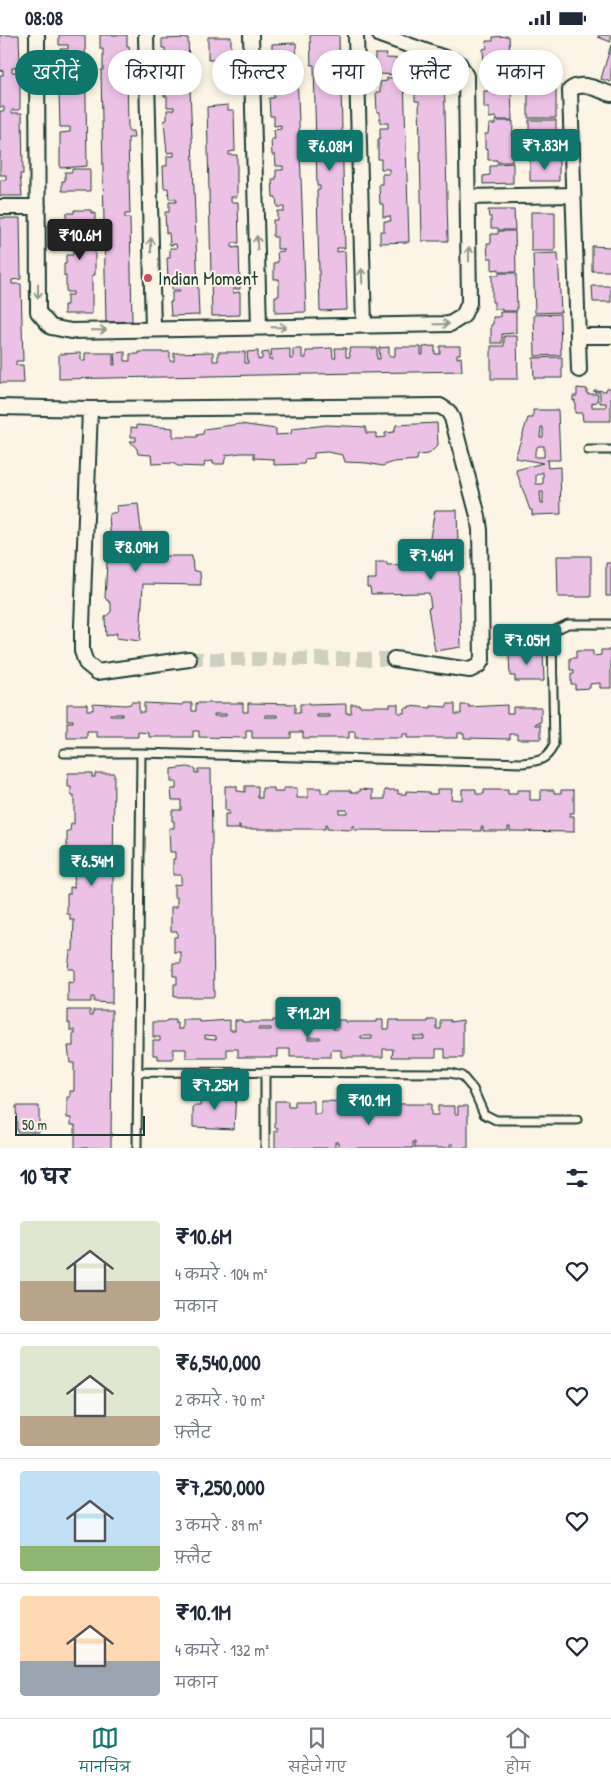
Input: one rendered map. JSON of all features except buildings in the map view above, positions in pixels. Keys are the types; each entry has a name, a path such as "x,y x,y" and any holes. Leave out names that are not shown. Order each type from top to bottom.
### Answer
{"street":[{"path":"37,35 38,312 51,327 71,331 450,324 463,316 469,303 466,76 459,63 380,35"},
{"path":"146,35 153,329"},
{"path":"251,35 259,327"},
{"path":"356,35 364,325"},
{"path":"579,370 570,90 575,85 584,85 611,94"},
{"path":"468,197 573,195"},
{"path":"0,207 38,207"},
{"path":"578,336 611,336"},
{"path":"0,407 90,409 440,407 448,411 452,418 480,530 482,660 478,666 470,670 394,659"},
{"path":"90,409 82,627 82,651 86,663 96,671 190,659"}],"lane":[{"path":"588,450 611,450"},
{"path":"64,753 142,753 522,763 538,761 548,755 554,745 552,640 555,631 568,624 611,624"},
{"path":"137,1148 142,753"},
{"path":"137,1072 451,1073 462,1076 472,1089 484,1114 496,1120 577,1120"},
{"path":"265,1073 265,1148"}],"tunnel":[{"path":"189,659 394,659"}],"place":[{"name":"Indian Moment","path":"148,278"}]}
